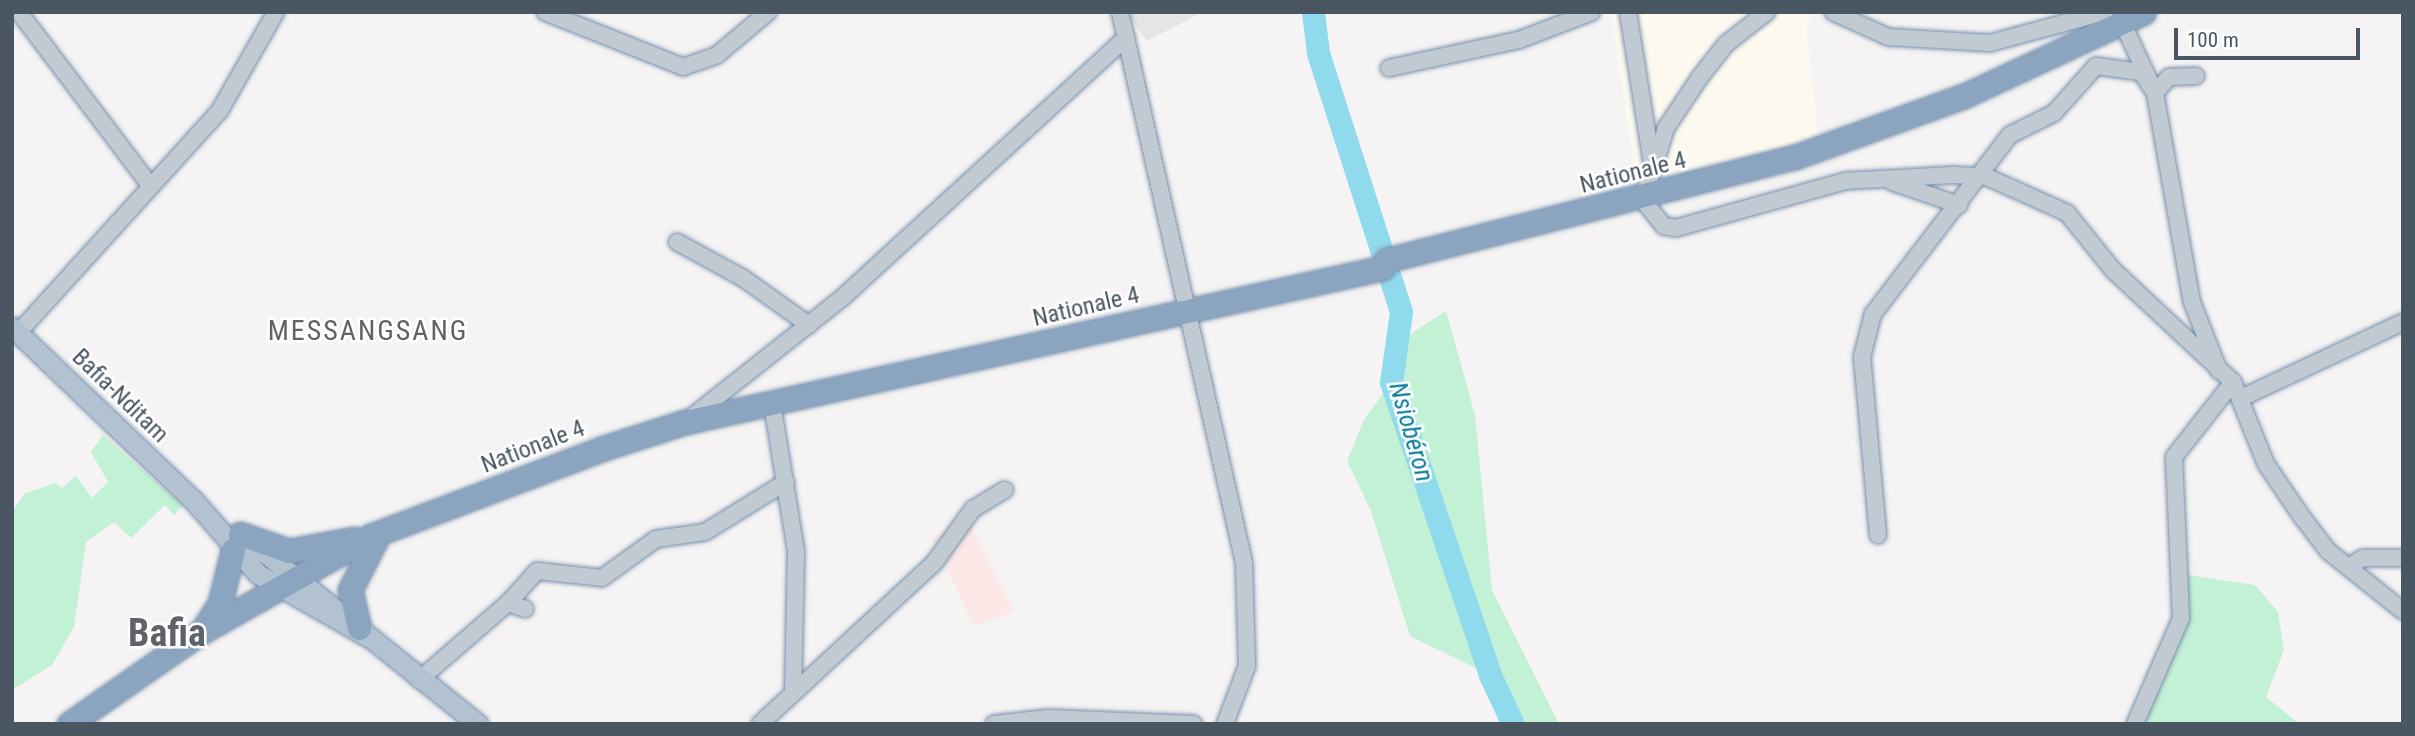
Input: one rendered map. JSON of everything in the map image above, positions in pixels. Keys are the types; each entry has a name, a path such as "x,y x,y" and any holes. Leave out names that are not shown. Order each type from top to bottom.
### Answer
{"highway":[{"name":"Nationale 4","path":"69,724 201,632 375,534 685,422 1184,311 1642,199 1885,127 2113,19 2144,12"},
{"path":"201,632 220,603 237,542 289,551 375,534"},
{"path":"363,633 350,590 375,534"}],"main road":[{"name":"Bafia-Nditam","path":"15,330 237,542"},
{"path":"237,542 297,578 419,680 478,724"},
{"path":"237,542 276,589 363,633"}],"street":[{"path":"19,12 150,185"},
{"path":"15,330 220,110 276,12"},
{"path":"545,12 683,67 717,55 768,12"},
{"path":"1120,12 1184,311 1233,502 1247,590 1247,666 1225,724"},
{"path":"1389,68 1519,40 1592,12"},
{"path":"1628,12 1653,170"},
{"path":"1767,12 1726,44 1666,128 1642,199 1664,226 1676,228 1811,188 1974,175 2067,213 2113,270 2153,301 2226,378 2241,398 2266,464 2316,537 2348,567 2403,611"},
{"path":"1833,12 1888,37 1990,43 2113,19 2155,93 2192,302 2226,378"},
{"path":"685,422 809,325 1126,38"},
{"path":"1878,535 1864,332 1959,205 1974,175 2010,135 2054,113 2096,66 2141,72 2155,93"},
{"path":"2155,93 2169,77 2196,76"},
{"path":"1889,181 1959,205"},
{"path":"677,242 743,278 809,325"},
{"path":"2241,398 2403,323"},
{"path":"2135,724 2182,618 2174,457 2226,378"},
{"path":"772,403 796,552 793,690"},
{"path":"419,680 508,603 537,571 602,578 656,539 705,532 786,482"},
{"path":"760,724 793,690 934,563 973,509 1005,490"},
{"path":"2348,567 2363,558 2403,558"},
{"path":"508,603 525,609"},
{"path":"994,724 1048,718 1194,724"}],"shaded area":[{"path":"1126,12 1203,12 1147,41"},
{"path":"1611,12 1811,12 1807,31 1819,145 1639,195"},
{"path":"970,524 1014,611 974,627 932,537"}],"green space":[{"path":"1446,311 1475,415 1492,590 1559,724 1499,724 1490,675 1410,636 1371,511 1347,461 1364,420 1391,382 1384,351"},
{"path":"103,435 183,506 174,515 165,505 131,538 114,522 86,542 74,627 52,665 12,690 12,512 24,494 55,483 62,488 76,476 92,498 108,482 91,452"},
{"path":"2174,573 2255,585 2278,612 2284,650 2266,697 2299,724 2125,724 2156,682 2176,608"}],"waterway":[{"name":"Nsiobéron","path":"1313,12 1318,53 1401,312 1391,382 1490,675 1513,724"}],"district":[{"name":"MESSANGSANG","path":"368,331"},
{"name":"Bafia","path":"167,634"}]}
